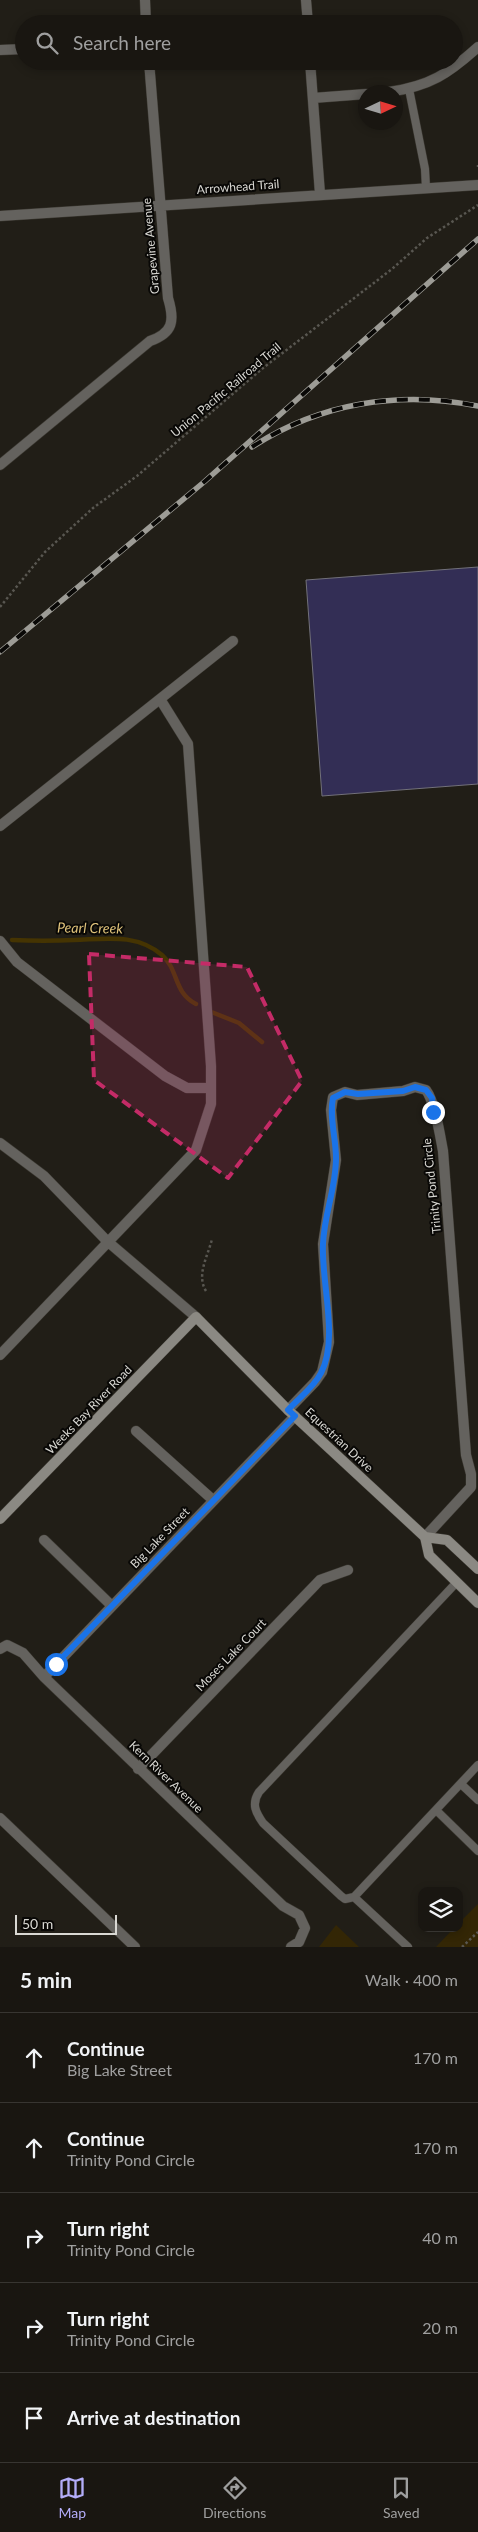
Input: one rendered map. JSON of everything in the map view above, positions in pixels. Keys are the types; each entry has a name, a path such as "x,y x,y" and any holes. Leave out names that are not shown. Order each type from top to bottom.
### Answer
{"street":[{"path":"145,0 146,15"},
{"path":"306,0 307,15"},
{"path":"463,60 478,47"},
{"path":"0,50 15,49"},
{"name":"Grapevine Avenue","path":"0,465 150,341 163,337 171,325 172,311 168,298 150,70"},
{"path":"311,70 320,194"},
{"path":"403,90 424,85 450,70"},
{"path":"313,98 358,95"},
{"name":"Arrowhead Trail","path":"0,216 478,185"},
{"path":"0,826 233,641"},
{"path":"1,1351 196,1150 211,1104 212,1066 188,744 160,699"},
{"path":"0,941 17,962 165,1076 187,1088 211,1088"},
{"name":"Trinity Pond Circle","path":"292,1413 322,1372 329,1342 323,1244 335,1178 336,1144 331,1110 333,1098 345,1092 358,1094 403,1091 415,1087 426,1090 432,1098 443,1151 466,1455 471,1474 471,1487 425,1537"},
{"path":"0,1143 44,1176 108,1241 196,1318"},
{"name":"Equestrian Drive","path":"196,1318 292,1413 425,1537 429,1555 478,1603"},
{"name":"Weeks Bay River Road","path":"0,1519 196,1318"},
{"name":"Big Lake Street","path":"44,1677 213,1500 292,1413"},
{"path":"136,1431 213,1500"},
{"path":"425,1537 447,1540 478,1569"},
{"path":"44,1540 112,1606"},
{"name":"Moses Lake Court","path":"138,1769 320,1580 348,1570"},
{"name":"Kern River Avenue","path":"4,1647 23,1653 44,1677 138,1769 283,1906 299,1915 305,1928 299,1942 291,1947"},
{"path":"0,1818 135,1947"}],"lane":[{"path":"409,89 425,169 426,188"},
{"path":"456,1583 256,1797 255,1809 263,1824 345,1899 354,1897 478,1765"},
{"path":"461,1784 478,1800"},
{"path":"436,1810 478,1851"},
{"path":"354,1897 408,1947"}],"path":[{"name":"Union Pacific Railroad Trail","path":"0,607 45,552 92,508 137,476 264,368 392,269 427,238 478,205"},
{"path":"206,1291 202,1283 202,1274 212,1239"},
{"path":"462,1947 478,1932"}],"highlighted area":[{"path":"89,954 247,967 302,1081 228,1178 94,1080"}],"shaded area":[{"path":"478,1904 478,1947 436,1947 450,1932 463,1932 463,1919"},
{"path":"336,1925 359,1947 319,1947"}],"building":[{"path":"478,567 478,784 322,796 306,580"}],"waterway":[{"name":"Pearl Creek","path":"12,940 120,939 142,943 162,955 171,967 183,993 196,1004"},
{"name":"Pearl Creek","path":"209,1011 239,1023 262,1042"}],"railway":[{"path":"0,652 204,482 478,239"},
{"path":"252,447 278,432 305,420 333,410 361,404 419,399 478,406"}],"route":[{"path":"56,1664 295,1416 288,1410 316,1382 322,1372 329,1342 322,1261 324,1228 335,1178 336,1144 331,1110 333,1098 345,1092 358,1094 403,1091 415,1087 426,1090 432,1098 433,1112"}]}
